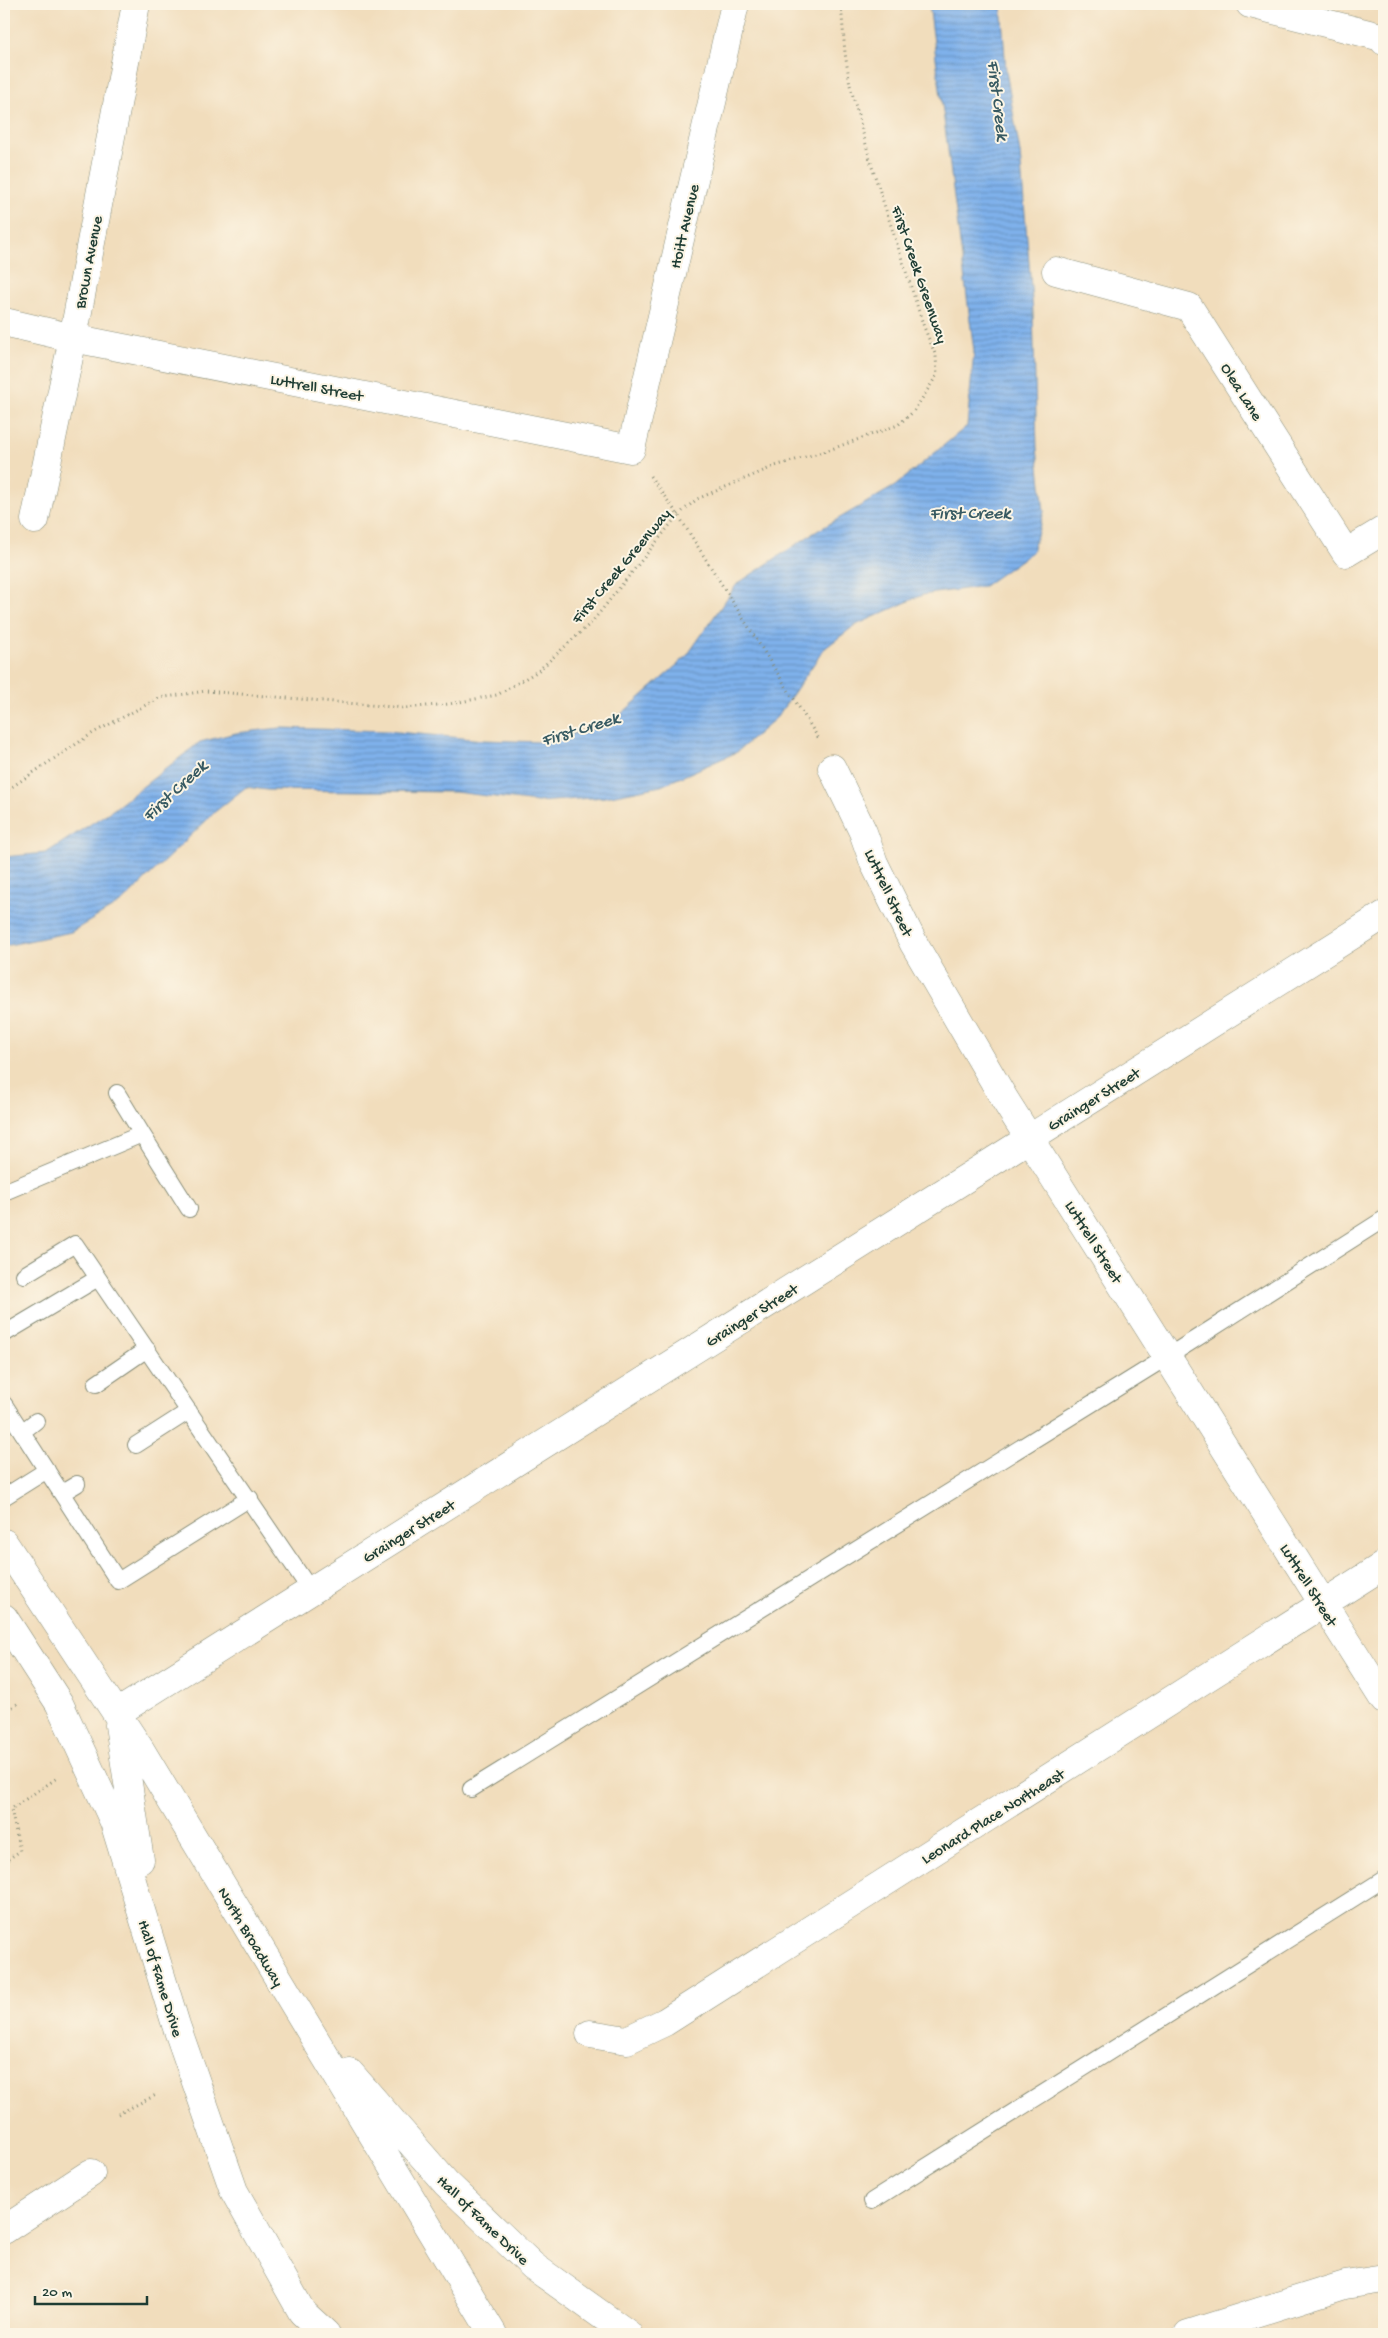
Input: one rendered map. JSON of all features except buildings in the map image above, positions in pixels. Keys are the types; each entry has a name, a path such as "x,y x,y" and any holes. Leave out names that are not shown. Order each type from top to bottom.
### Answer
{"street":[{"name":"Brown Avenue","path":"35,520 73,338 136,4"},
{"name":"Hoitt Avenue","path":"631,449 735,4"},
{"path":"1250,4 1381,37 1384,41"},
{"name":"Olea Lane","path":"1056,271 1189,307 1346,553 1384,530"},
{"name":"Luttrell Street","path":"4,322 73,338 631,449"},
{"name":"Luttrell Street","path":"832,768 863,832 874,863 914,944 1005,1100 1322,1605 1384,1700"},
{"name":"Grainger Street","path":"117,1713 1384,915"},
{"name":"North Broadway","path":"4,1543 117,1713 493,2334"},
{"name":"Leonard Place Northeast","path":"590,2034 627,2040 665,2022 1384,1565"},
{"name":"Hall of Fame Drive","path":"4,1618 59,1704 114,1822 176,2025 234,2191 302,2312 326,2334"},
{"path":"117,1713 141,1868 176,2025"},
{"name":"Hall of Fame Drive","path":"300,2015 446,2183 533,2266 628,2334"},
{"path":"4,2230 92,2173"},
{"path":"1188,2334 1345,2285 1384,2279"}],"lane":[{"path":"117,1093 189,1209"},
{"path":"4,1192 142,1134"},
{"path":"472,1789 1167,1357 1384,1219"},
{"path":"24,1275 75,1244 250,1498 311,1591"},
{"path":"4,1334 98,1278"},
{"path":"96,1384 147,1349"},
{"path":"4,1404 118,1580 250,1498"},
{"path":"136,1445 189,1411"},
{"path":"22,1432 36,1421"},
{"path":"4,1497 47,1470"},
{"path":"62,1493 77,1484"},
{"path":"872,2201 1384,1879"}],"path":[{"name":"First Creek Greenway","path":"4,792 93,733 159,698 206,691 405,708 449,704 497,695 538,671 592,622 678,515 697,499 775,466 826,451 898,425 914,411 937,375 936,356 924,327 881,195 850,85 841,4"},
{"path":"631,449 678,515 815,730"},
{"path":"4,1862 20,1851 11,1809 63,1773"},
{"path":"118,2114 156,2095"}],"water":[{"name":"First Creek","path":"929,4 1001,4 1006,71 1020,153 1033,312 1037,448 1044,512 1032,552 984,586 922,595 854,626 824,649 777,717 737,752 661,786 605,797 537,802 455,792 267,790 246,787 216,811 122,902 71,932 4,946 4,857 46,853 114,809 200,742 236,733 281,728 387,731 484,740 540,742 610,724 686,657 737,584 812,534 895,486 967,426 974,351"}]}
